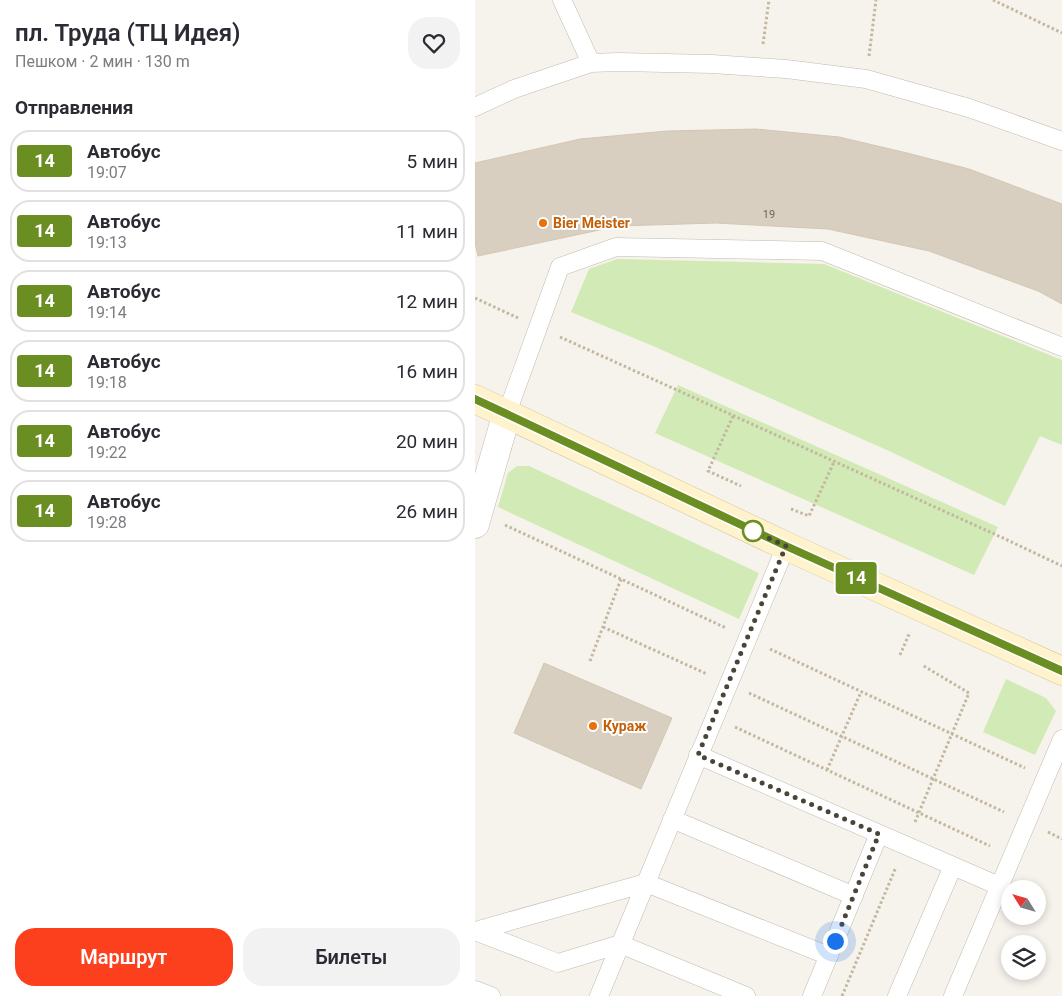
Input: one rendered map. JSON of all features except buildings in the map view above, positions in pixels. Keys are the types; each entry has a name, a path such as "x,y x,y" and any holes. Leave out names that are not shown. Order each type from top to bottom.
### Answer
{"street":[{"path":"475,399 786,546 1062,671"},
{"path":"475,524 507,414"}],"lane":[{"path":"562,0 591,63"},
{"path":"475,107 514,88 591,63 627,62 760,67 866,78 969,108 1062,141"},
{"path":"507,414 560,267 616,247 822,251 1062,347"},
{"path":"599,996 786,546"},
{"path":"953,996 1062,739"},
{"path":"698,755 999,886"},
{"path":"672,819 854,896"},
{"path":"812,996 879,834"},
{"path":"897,996 953,866"},
{"path":"475,931 646,883 829,956"},
{"path":"475,931 558,963 620,944 745,996"},
{"path":"475,990 491,996"}],"path":[{"path":"760,67 769,0"},
{"path":"866,78 876,0"},
{"path":"993,0 1062,33"},
{"path":"475,298 1062,566"},
{"path":"733,416 708,471 741,486"},
{"path":"791,509 809,516 834,462"},
{"path":"589,661 621,579"},
{"path":"603,626 1027,822"},
{"path":"922,665 969,693 951,734"},
{"path":"827,770 861,692"},
{"path":"714,718 1012,856"}],"green space":[{"path":"617,259 824,264 1062,360 1062,445 1040,436 1005,506 889,451 653,346 571,312 589,269"},
{"path":"678,385 998,527 974,575 655,433"},
{"path":"517,466 529,466 759,573 739,619 498,507 508,473"},
{"path":"1006,679 1046,698 1056,711 1035,755 983,732"}],"bus line":[{"name":"14","path":"475,399 786,546 1062,671"}],"place":[{"name":"Bier Meister","path":"543,223"},
{"name":"Кураж","path":"593,726"}],"route":[{"path":"753,531 786,546 698,755 879,834 835,941"}]}
